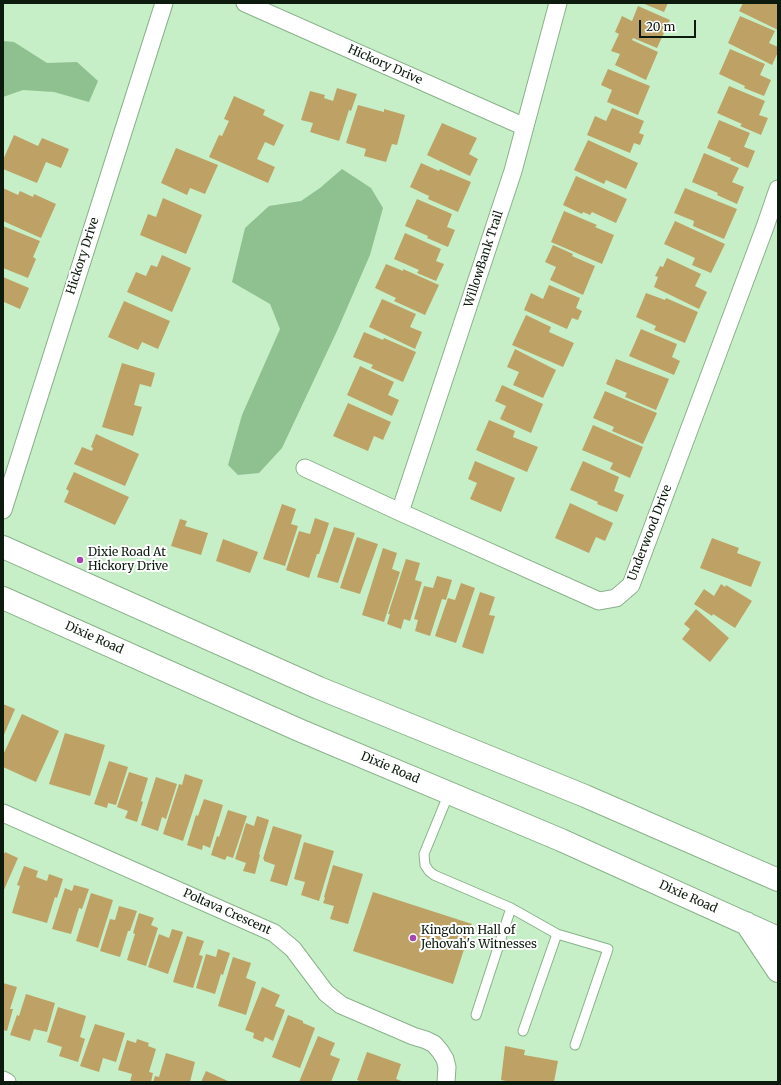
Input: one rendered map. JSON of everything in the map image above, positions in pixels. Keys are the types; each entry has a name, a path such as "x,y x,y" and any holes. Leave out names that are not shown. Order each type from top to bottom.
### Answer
{"main road":[{"path":"3,547 319,688 585,796 778,880"},
{"name":"Dixie Road","path":"3,598 299,730 561,840 778,938"},
{"path":"746,923 778,971"}],"street":[{"name":"Hickory Drive","path":"3,510 164,3"},
{"name":"Hickory Drive","path":"245,3 525,127"},
{"name":"WillowBank Trail","path":"400,512 513,171 558,3"},
{"name":"Underwood Drive","path":"305,468 599,601 616,598 631,584 778,189"},
{"name":"Poltava Crescent","path":"3,813 274,933 294,949 326,992 341,1005 434,1044 445,1059 447,1067 446,1082"},
{"path":"3,1080 7,1082"}],"lane":[{"path":"449,793 424,854 425,865 429,871 434,875 512,908 557,934 608,949 575,1045"},
{"path":"476,1015 512,908"},
{"path":"523,1031 557,934"}],"green space":[{"path":"3,41 14,42 47,63 77,62 98,81 89,102 54,92 23,90 3,97"},
{"path":"342,169 371,188 383,208 370,255 337,331 282,448 259,473 238,475 228,465 242,415 280,329 270,304 232,282 245,228 269,206 301,201 320,188"}],"building":[{"path":"642,3 668,3 664,12"},
{"path":"743,3 778,3 778,30 739,11"},
{"path":"638,6 670,20 657,48 633,38 632,40 658,52 646,80 615,65 620,54 611,51 619,34 615,32 622,16 632,21"},
{"path":"740,16 775,31 769,43 778,47 778,52 772,65 728,43"},
{"path":"730,49 765,64 760,75 771,80 764,96 744,88 745,86 719,74"},
{"path":"608,69 650,86 638,115 607,102 612,90 601,85"},
{"path":"729,86 765,101 759,115 768,118 761,135 740,126 742,124 717,113"},
{"path":"337,88 357,94 351,111 349,110 339,141 310,132 313,123 301,120 310,91 325,95 324,98 333,101"},
{"path":"234,96 265,110 263,115 284,125 274,146 265,142 257,159 275,167 268,183 209,157 219,135 222,136 229,121 224,119"},
{"path":"358,105 384,112 384,109 405,115 397,145 392,144 386,162 364,156 366,149 346,143"},
{"path":"612,108 644,121 639,133 644,135 640,145 634,143 630,153 587,135 595,116 606,121"},
{"path":"719,120 750,133 744,147 755,151 748,168 730,160 731,158 707,148"},
{"path":"442,123 477,138 469,154 478,159 470,176 427,155"},
{"path":"14,135 38,146 42,138 69,149 61,168 46,162 37,183 3,169 3,160"},
{"path":"588,140 638,163 626,189 606,180 604,184 574,170"},
{"path":"176,148 218,165 205,194 190,188 187,195 161,183"},
{"path":"704,153 739,168 732,182 744,187 737,204 717,195 718,193 692,182"},
{"path":"421,163 471,182 458,212 428,199 429,196 410,187"},
{"path":"576,176 627,199 616,223 592,212 590,215 583,212 582,214 563,205"},
{"path":"3,188 18,195 20,191 33,197 34,194 56,204 41,238 3,221"},
{"path":"685,188 737,209 724,239 693,226 694,221 674,213"},
{"path":"163,198 202,215 186,254 140,235 148,214 156,217"},
{"path":"417,199 452,214 447,227 455,230 448,247 405,226"},
{"path":"564,211 597,225 595,227 614,235 602,264 551,242"},
{"path":"675,221 725,244 711,273 692,265 695,258 664,244"},
{"path":"3,226 40,241 33,257 36,259 28,278 3,268"},
{"path":"405,233 441,249 436,261 444,264 436,281 417,273 419,270 394,259"},
{"path":"553,245 573,254 572,256 595,266 583,295 550,280 556,267 545,262"},
{"path":"162,255 191,268 172,312 127,292 136,272 146,276 151,265 157,267"},
{"path":"667,258 701,274 695,286 707,292 699,309 654,287 658,277 655,276 660,266 663,267"},
{"path":"386,264 403,271 403,269 439,285 425,315 394,301 396,298 375,288"},
{"path":"3,277 29,288 20,309 4,302 3,304"},
{"path":"549,285 580,298 576,308 582,311 578,320 572,318 567,329 524,310 531,293 543,299"},
{"path":"646,293 665,300 666,298 698,312 685,343 654,330 656,326 636,317"},
{"path":"382,299 416,314 410,327 422,332 415,349 369,327"},
{"path":"124,301 170,321 158,349 142,342 138,350 108,337"},
{"path":"526,315 551,327 549,332 574,343 563,367 512,345"},
{"path":"641,329 677,344 672,357 680,361 674,375 629,356"},
{"path":"364,332 383,340 384,338 416,352 403,382 371,368 373,365 353,357"},
{"path":"515,349 556,370 543,398 513,385 519,372 507,367"},
{"path":"616,359 669,379 656,410 625,397 627,393 606,384"},
{"path":"122,363 155,373 151,387 140,384 134,405 142,407 133,436 102,427"},
{"path":"360,366 394,382 388,395 399,400 392,416 347,395"},
{"path":"502,385 543,404 531,433 500,419 506,406 495,401"},
{"path":"605,391 657,413 643,444 612,431 614,427 593,418"},
{"path":"348,403 391,422 383,440 374,436 368,451 333,436"},
{"path":"489,420 515,431 513,437 538,447 527,472 476,450"},
{"path":"593,425 643,447 630,478 610,469 613,463 582,450"},
{"path":"96,434 139,454 125,486 74,464 82,447 92,451 93,448 91,447"},
{"path":"475,461 515,478 501,512 470,499 477,483 468,479"},
{"path":"583,461 619,477 614,491 624,495 617,512 597,504 598,502 570,490"},
{"path":"74,472 129,497 115,525 64,502 69,491 66,489"},
{"path":"570,503 613,523 605,541 596,537 589,553 555,538"},
{"path":"282,504 296,509 291,524 298,526 285,566 263,559"},
{"path":"315,518 329,523 309,578 286,570 299,531 310,534"},
{"path":"180,519 187,521 185,526 208,533 201,555 171,546"},
{"path":"334,527 355,533 338,583 317,577"},
{"path":"357,537 378,544 360,594 340,588"},
{"path":"712,538 739,548 737,553 761,562 751,587 700,568"},
{"path":"223,539 258,552 250,573 216,561"},
{"path":"383,548 397,553 392,569 400,572 384,622 362,615"},
{"path":"406,559 420,563 415,580 422,582 410,621 404,619 401,629 387,624 390,614 388,614"},
{"path":"437,576 452,580 446,600 442,599 430,636 415,631 418,620 414,619 424,586 433,588"},
{"path":"461,583 475,588 456,643 435,636 448,598 455,600"},
{"path":"721,584 725,587 726,585 752,601 735,628 713,614 712,616 694,604 704,589 714,596"},
{"path":"480,592 495,597 489,615 495,616 483,654 462,647"},
{"path":"696,609 729,638 710,662 682,639 690,629 684,624"},
{"path":"3,704 15,709 3,737"},
{"path":"22,714 59,731 36,782 3,767 3,755"},
{"path":"65,733 105,745 90,796 49,784"},
{"path":"109,761 128,767 116,805 108,803 107,808 94,804"},
{"path":"129,772 148,778 141,801 143,802 137,822 125,818 128,811 117,807"},
{"path":"185,774 203,780 183,841 163,834 179,784 182,785"},
{"path":"156,777 177,784 166,819 162,817 158,831 141,825"},
{"path":"204,799 223,805 210,848 203,845 202,850 187,845 196,815 198,816"},
{"path":"228,810 247,816 233,858 227,856 225,860 211,855"},
{"path":"257,816 269,820 255,874 243,871 246,863 235,859 246,823 254,826"},
{"path":"273,826 302,835 287,886 270,881 275,865 264,861 263,859"},
{"path":"304,842 334,851 319,901 301,895 305,882 294,879"},
{"path":"5,852 18,858 3,892 3,856"},
{"path":"333,865 363,874 348,924 330,919 334,906 323,903"},
{"path":"24,866 38,871 36,877 47,881 49,874 63,879 57,898 55,897 47,923 12,913 20,886 17,885"},
{"path":"74,885 89,889 82,909 79,908 71,934 52,929 65,888 72,891"},
{"name":"Kingdom Hall of Jehovah's Witnesses","path":"373,892 472,924 453,984 353,951"},
{"path":"91,893 113,900 98,948 76,941"},
{"path":"119,906 137,911 130,931 128,931 120,957 100,951 110,919 115,920"},
{"path":"139,913 154,918 151,925 158,928 146,966 127,960 135,934 133,933"},
{"path":"172,929 183,932 168,974 148,967 159,934 169,938"},
{"path":"187,936 204,941 199,955 203,956 193,988 173,982"},
{"path":"218,949 230,953 223,975 221,974 215,994 196,988 206,954 216,957"},
{"path":"233,957 251,963 246,978 256,982 246,1015 218,1006"},
{"path":"3,983 17,987 10,1009 13,1009 7,1031 3,1030"},
{"path":"262,987 280,995 275,1006 285,1010 273,1041 265,1037 263,1042 253,1038 254,1033 245,1030"},
{"path":"26,994 55,1003 47,1032 34,1029 30,1041 10,1035 17,1015 19,1016"},
{"path":"58,1007 86,1016 80,1037 85,1039 78,1062 59,1056 62,1047 47,1042"},
{"path":"288,1015 315,1028 300,1068 272,1057"},
{"path":"95,1024 125,1033 116,1062 103,1058 99,1072 80,1066"},
{"path":"318,1036 335,1043 330,1055 340,1059 331,1082 299,1082"},
{"path":"137,1039 149,1043 148,1046 156,1049 149,1072 153,1073 151,1082 130,1082 132,1074 118,1070 127,1040 136,1043"},
{"path":"505,1046 525,1050 524,1055 558,1061 554,1082 511,1082 501,1080"},
{"path":"367,1052 401,1064 396,1079 404,1082 363,1082 357,1080"},
{"path":"166,1053 195,1062 190,1082 153,1082 155,1076 159,1077"},
{"path":"206,1071 230,1082 201,1082"}],"place":[{"name":"Dixie Road At Hickory Drive","path":"80,560"},
{"name":"Kingdom Hall of Jehovah's Witnesses","path":"413,938"}]}
